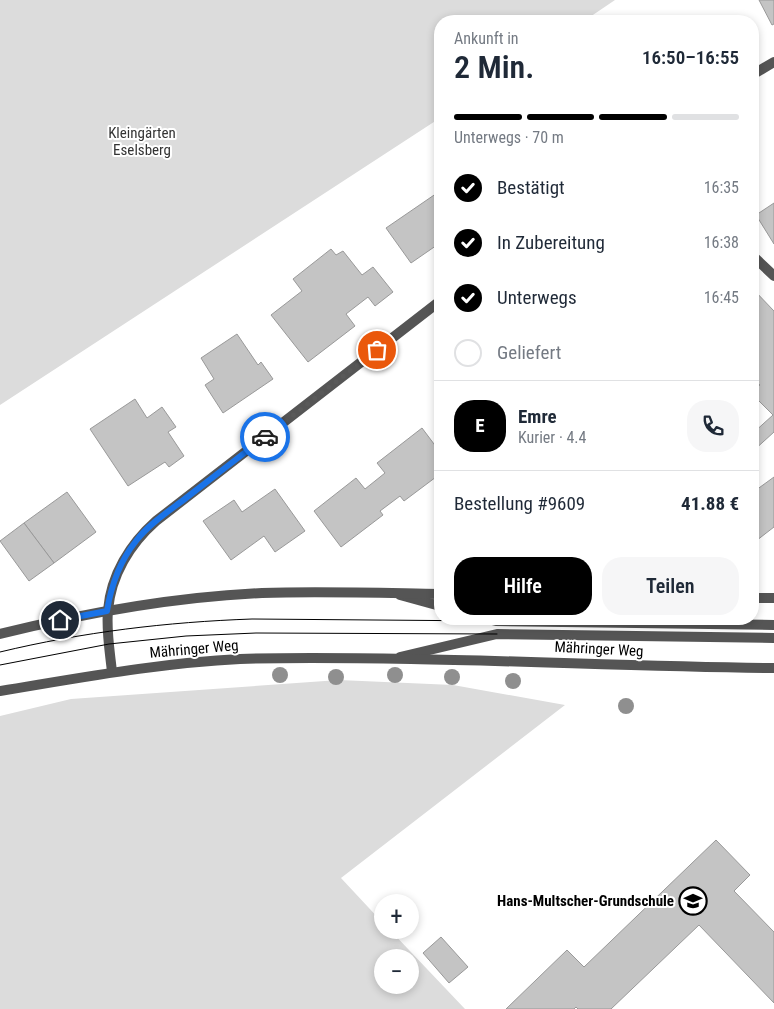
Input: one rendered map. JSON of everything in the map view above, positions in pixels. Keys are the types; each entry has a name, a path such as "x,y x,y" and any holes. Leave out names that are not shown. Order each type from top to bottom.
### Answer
{"street":[{"path":"759,71 774,62"},
{"path":"759,262 774,276"},
{"path":"112,672 107,611 113,586 124,560 137,539 434,306"},
{"path":"0,634 107,611 186,600 261,593 434,594"},
{"path":"390,593 434,604"},
{"path":"759,598 774,598"},
{"path":"759,625 774,625"},
{"name":"Mähringer Weg","path":"392,659 497,634 774,638"},
{"name":"Mähringer Weg","path":"0,690 163,665 240,659 392,659 538,662 641,667 774,668"}],"green space":[{"name":"Kleingärten Eselsberg","path":"0,0 615,0 593,15 434,15 434,122 0,405"},
{"path":"339,680 453,685 565,705 341,878 374,913 374,939 399,939 408,949 374,949 374,994 419,994 419,961 465,1009 0,1009 0,716 71,699"}],"building":[{"path":"759,0 774,0 774,24 772,25"},
{"path":"434,195 434,247 411,263 386,228"},
{"path":"774,203 774,244 759,220 759,213"},
{"path":"331,249 336,255 343,251 362,275 373,267 393,292 375,306 368,297 346,314 355,326 308,362 271,315 302,291 293,279"},
{"path":"759,295 774,311 774,432 759,446 759,428 773,415 759,401"},
{"path":"237,334 258,365 261,362 273,379 223,413 205,385 214,379 201,358"},
{"path":"135,399 147,418 162,407 176,427 168,432 184,456 169,467 165,462 128,486 90,429"},
{"path":"422,428 434,444 434,478 404,501 400,496 380,511 383,515 341,547 314,511 356,478 365,489 385,473 377,463"},
{"path":"774,477 774,527 759,539 759,488"},
{"path":"275,489 305,531 275,552 264,536 231,560 203,521 234,500 242,512"},
{"path":"67,492 96,532 54,563 24,523"},
{"path":"24,523 54,563 29,581 0,541"},
{"path":"716,840 750,875 734,891 774,932 774,1003 699,925 611,1009 578,1009 576,1007 574,1009 506,1009 567,950 584,967"},
{"path":"441,937 468,967 449,983 423,953"}],"tram line":[{"path":"0,652 62,639 125,629 220,620 434,620"},
{"path":"0,665 109,644 186,636 256,633 497,634"}],"way so far":[{"path":"265,437 377,350"}],"place":[{"name":"Hans-Multscher-Grundschule","path":"693,901"}],"route":[{"path":"60,620 107,611 117,574 137,539 156,521 265,437"}]}
